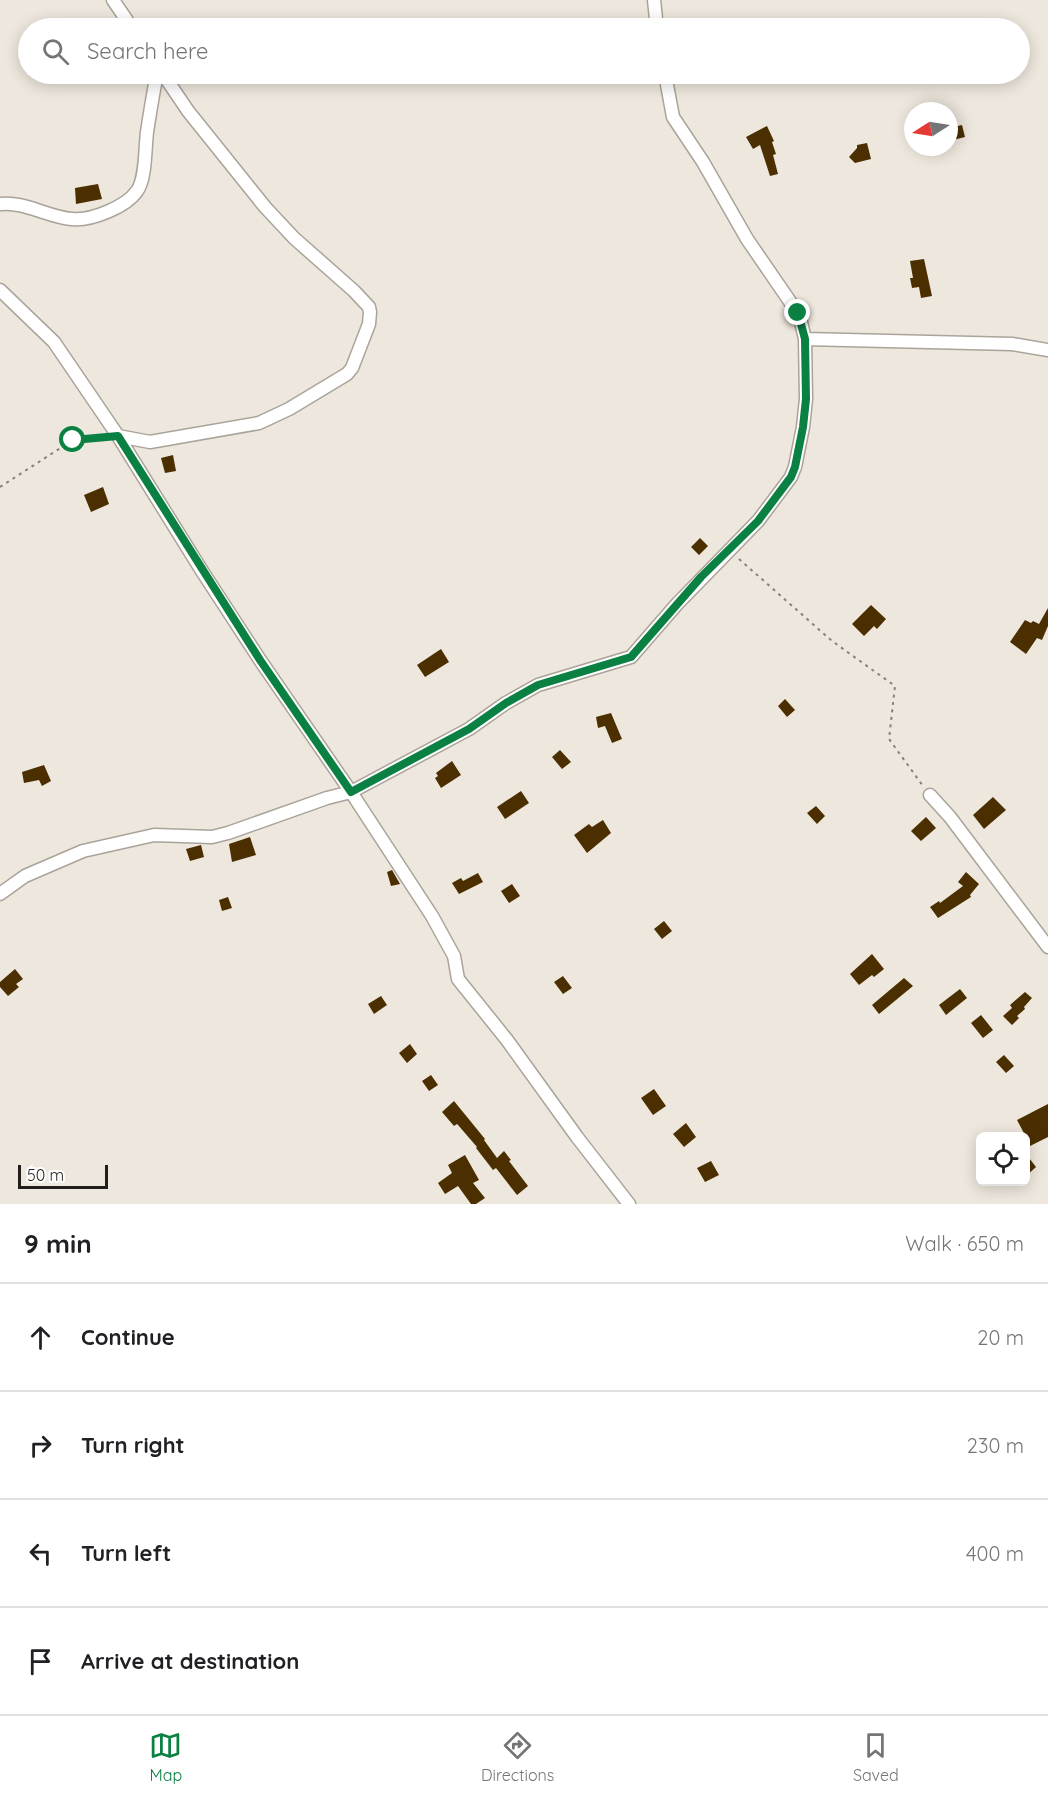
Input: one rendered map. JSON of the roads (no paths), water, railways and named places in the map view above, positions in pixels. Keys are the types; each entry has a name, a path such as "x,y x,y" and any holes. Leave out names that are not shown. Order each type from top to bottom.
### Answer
{"street":[{"path":"113,0 125,18"},
{"path":"654,0 656,18"},
{"path":"0,204 17,205 74,220 122,206 138,190 143,175 151,102 156,84"},
{"path":"118,436 153,441 268,420 347,374 352,368 370,319 369,307 294,238 258,199 195,120 170,84"},
{"path":"0,894 25,876 83,851 154,835 212,837 351,792 469,729 506,703 538,685 631,657 676,604 758,521 786,486 795,467 806,399 805,339 798,313 747,239 703,162 673,117 667,84"},
{"path":"0,290 54,342 118,436 227,610 302,724 351,792 443,935 454,956 458,979 507,1040 629,1204"},
{"path":"805,339 1012,344 1048,350"},
{"path":"930,795 950,817 1048,947"}]}
